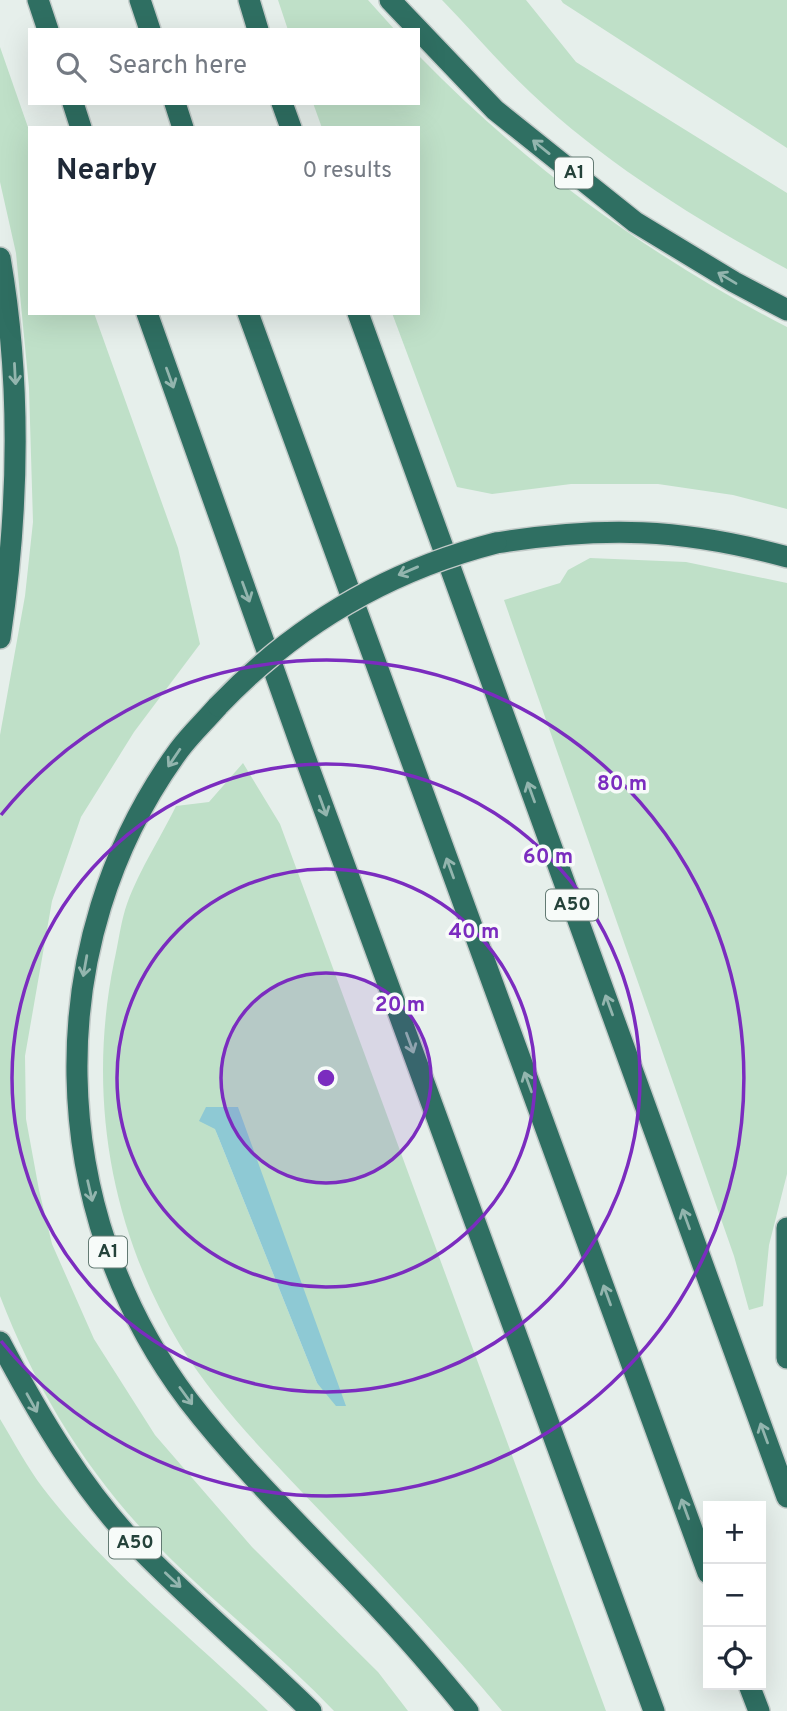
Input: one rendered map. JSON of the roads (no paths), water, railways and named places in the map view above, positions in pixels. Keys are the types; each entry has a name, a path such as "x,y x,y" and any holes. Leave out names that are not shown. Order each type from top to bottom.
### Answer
{"highway":[{"path":"38,0 47,28"},
{"path":"140,0 149,28"},
{"path":"249,0 257,28"},
{"name":"A1","path":"390,0 417,28"},
{"name":"A1","path":"420,31 495,110 635,222 734,282 787,310"},
{"path":"74,105 80,126"},
{"path":"176,105 182,126"},
{"path":"283,105 290,126"},
{"path":"0,258 15,368 17,423 12,547 0,638"},
{"path":"148,315 307,762 654,1711"},
{"path":"249,315 705,1564"},
{"name":"A50","path":"359,315 787,1497"},
{"name":"A1","path":"468,1711 386,1616 224,1445 187,1398 133,1308 115,1269 94,1207 80,1140 75,1071 78,1014 91,940 110,878 138,814 180,748 218,706 277,650 344,603 418,567 496,543 596,531 657,531 730,542 787,556"},
{"path":"787,1228 787,1358"},
{"name":"A50","path":"0,1342 35,1409 80,1473 139,1548 311,1711"},
{"path":"751,1690 759,1711"}],"water":[{"path":"206,1107 238,1107 346,1406 336,1406 317,1383 215,1129 199,1121"}]}
